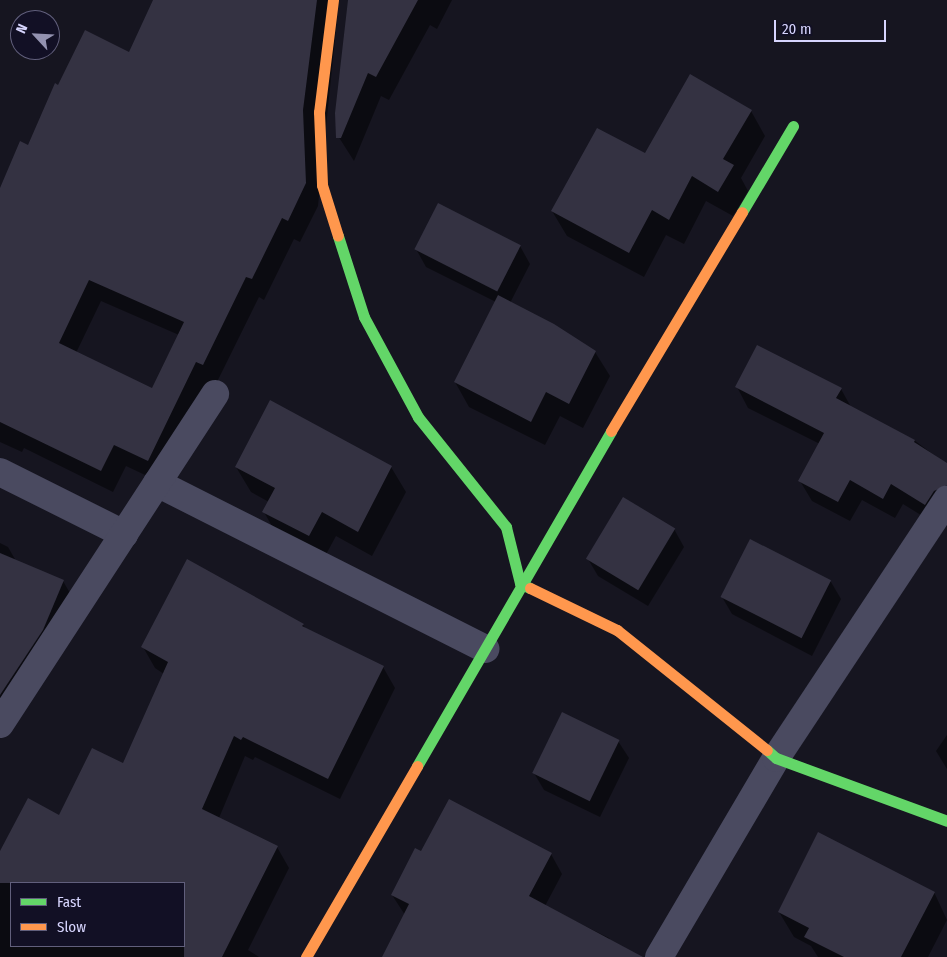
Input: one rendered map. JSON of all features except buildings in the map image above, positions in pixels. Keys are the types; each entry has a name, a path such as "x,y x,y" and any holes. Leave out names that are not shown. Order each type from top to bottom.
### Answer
{"street":[{"path":"333,0 320,112 322,185 364,317 418,417 506,527 520,583"},
{"path":"306,957 485,649 520,583 793,126"},
{"path":"0,724 215,394"},
{"path":"0,472 124,534"},
{"path":"157,483 485,649"},
{"path":"658,957 776,758 947,500"},
{"path":"520,583 617,630 776,758 947,821"}],"traffic: fast":[{"path":"742,212 793,126"},
{"path":"338,236 364,317 418,417 506,527 520,583 530,588"},
{"path":"417,766 611,431"},
{"path":"767,750 776,758 947,821"}],"traffic: slow":[{"path":"333,0 319,112 322,185 338,236"},
{"path":"611,431 742,212"},
{"path":"530,588 617,630 767,750"},
{"path":"306,957 417,766"}]}
